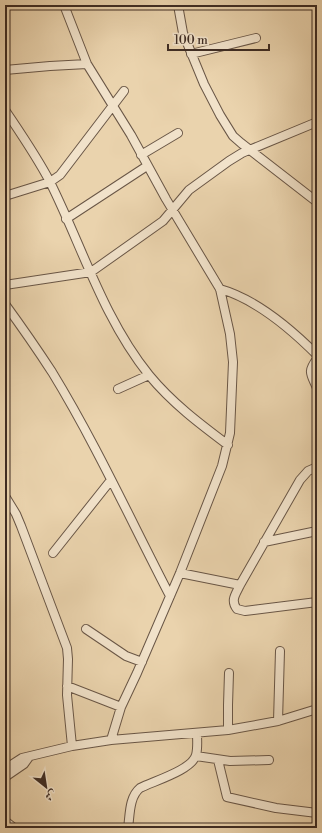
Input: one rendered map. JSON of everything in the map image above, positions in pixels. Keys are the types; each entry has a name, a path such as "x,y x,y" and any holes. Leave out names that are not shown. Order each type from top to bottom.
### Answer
{"street":[{"path":"64,5 86,64 131,135 173,211 220,289 230,334 233,362 230,433 218,478 180,573 121,707 110,740"},
{"path":"178,5 180,23 191,54 220,115 234,136 317,202"},
{"path":"191,54 256,38"},
{"path":"5,70 86,64"},
{"path":"5,196 50,182 60,175 124,91"},
{"path":"5,110 50,182 114,320 149,375 182,410 228,445"},
{"path":"5,285 91,272 157,227 173,211 183,196 228,161 250,150 317,122"},
{"path":"141,155 178,133"},
{"path":"66,219 147,166"},
{"path":"220,289 242,298 276,319 295,334 317,355"},
{"path":"6,307 53,374 111,480 170,596"},
{"path":"317,359 311,366 310,370 317,388"},
{"path":"118,389 149,375"},
{"path":"317,467 308,471 300,480 233,599 237,609 245,611 317,602"},
{"path":"53,553 111,480"},
{"path":"5,496 16,514 21,526 64,641 68,660 67,686 72,746"},
{"path":"264,542 317,531"},
{"path":"180,573 240,585"},
{"path":"86,629 126,656 142,662"},
{"path":"278,721 280,651"},
{"path":"228,730 229,674"},
{"path":"67,686 121,707"},
{"path":"5,769 22,758 72,746 110,740 228,730 278,721 317,709"},
{"path":"128,828 133,797 137,790 184,768 191,762 196,756 198,733"},
{"path":"196,756 242,762 269,760"},
{"path":"5,777 24,764 29,757"},
{"path":"218,760 226,795 229,798 276,808 317,813"},
{"path":"5,821 14,828"}]}
